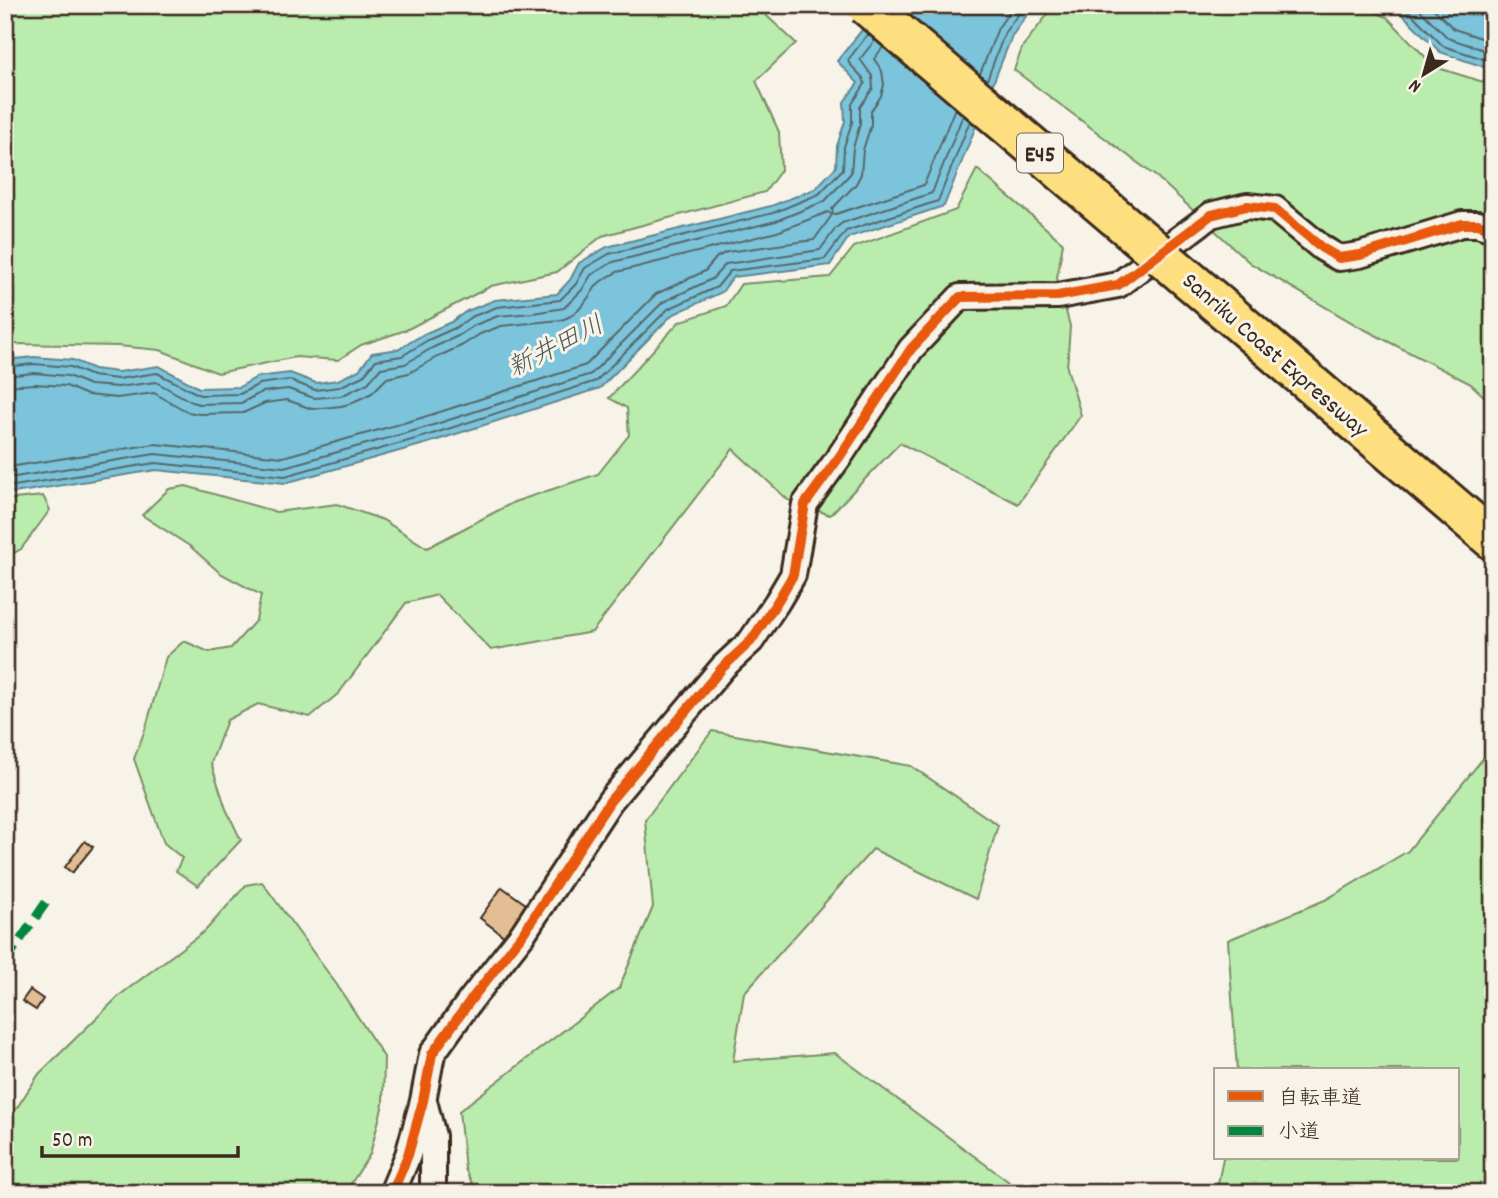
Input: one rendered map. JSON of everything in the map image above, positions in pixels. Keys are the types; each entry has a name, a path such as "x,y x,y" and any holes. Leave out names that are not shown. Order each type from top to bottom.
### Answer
{"highway":[{"name":"Sanriku Coast Expressway","path":"866,5 1493,540"}],"street":[{"path":"392,1193 408,1155 424,1101 432,1054 522,934 610,801 723,667 751,641 793,575 805,504 911,349 960,297 1058,296 1118,285 1211,215 1247,206 1275,209 1322,248 1339,257 1360,255 1462,224 1478,224 1493,229"},
{"path":"424,1101 433,1136 435,1193"}],"green space":[{"path":"5,5 506,5 510,8 526,5 755,5 796,43 756,81 779,132 781,170 765,192 602,236 557,272 491,286 406,330 361,345 338,360 296,357 218,373 160,350 118,346 5,345"},
{"path":"1055,5 1358,5 1387,17 1435,67 1493,85 1493,405 1471,384 1358,326 1250,263 1158,178 1014,70 1023,46"},
{"path":"977,169 1063,243 1057,278 1070,326 1067,368 1081,415 1018,504 900,443 830,515 788,500 733,449 592,632 491,650 437,595 406,603 339,693 310,717 258,704 227,720 211,763 226,809 241,840 198,886 176,871 182,858 164,843 134,759 166,657 184,641 209,652 231,648 256,620 261,595 220,573 191,547 142,515 169,489 186,486 276,512 337,504 383,520 427,548 514,502 598,474 629,435 627,408 609,398 679,322 726,306 741,284 830,277 854,247 956,210"},
{"path":"43,496 50,510 21,549 5,558 5,500"},
{"path":"712,731 911,766 998,825 976,899 873,849 744,993 733,1061 835,1053 1024,1193 477,1193 465,1169 459,1111 619,988 653,907 645,820"},
{"path":"1493,746 1493,1193 1209,1193 1218,1184 1223,1160 1460,1160 1460,1068 1237,1068 1228,940 1325,900 1408,851"},
{"path":"262,882 337,985 384,1057 383,1104 370,1154 345,1193 5,1193 5,1126 39,1074 120,995 206,930 246,885"}],"water":[{"name":"新井田川","path":"882,5 1034,5 1012,36 944,206 849,237 830,265 733,277 722,292 672,315 600,388 428,443 285,483 156,470 14,493 5,491 5,360 34,357 73,360 94,369 118,372 159,366 199,388 239,387 257,377 290,373 316,383 338,380 359,370 372,353 399,349 467,311 495,300 557,294 570,280 579,263 607,247 771,206 815,189 836,167 837,146 845,121 844,102 858,83 837,61"},
{"path":"1393,5 1493,5 1493,70 1440,52"}],"building":[{"path":"85,841 93,847 72,873 65,867"},
{"path":"502,887 527,905 505,937 480,918"},
{"path":"30,990 43,999 36,1010 22,1001"}],"marked path":[{"path":"5,962 49,898"}],"cycle path":[{"path":"392,1193 408,1155 423,1101 432,1054 522,935 610,801 723,667 751,641 793,575 805,504 911,349 960,297 1058,296 1118,285 1211,215 1247,206 1275,209 1322,248 1339,258 1360,255 1462,224 1478,224 1493,229"}]}
